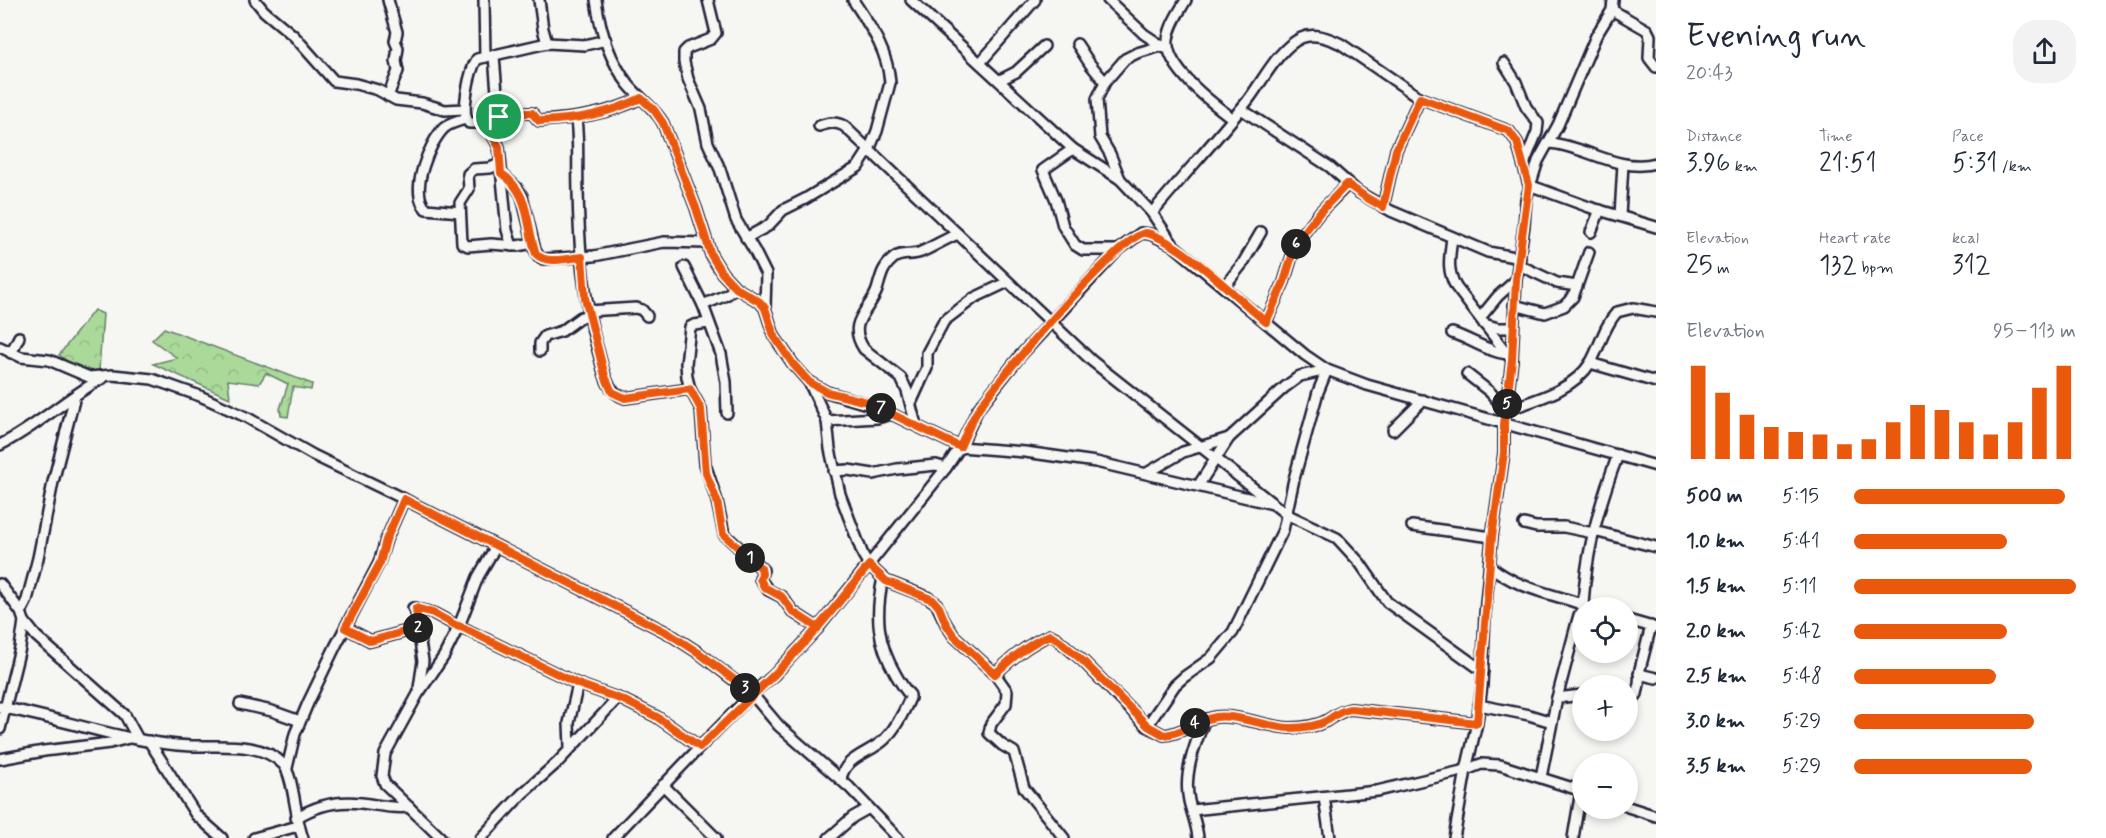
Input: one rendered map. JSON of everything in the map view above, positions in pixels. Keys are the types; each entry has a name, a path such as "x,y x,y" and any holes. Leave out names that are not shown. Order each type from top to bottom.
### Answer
{"street":[{"path":"255,0 264,11 294,36 334,81 378,90 402,101 428,104 465,114"},
{"path":"388,0 397,32 395,41 398,48 396,61 398,71 388,96"},
{"path":"484,0 494,118 492,135 499,147 507,230 512,246"},
{"path":"539,0 547,43"},
{"path":"596,0 606,40 619,71 663,123 696,208 706,243 722,273 736,288 760,302 765,308"},
{"path":"708,0 716,33 711,39 688,48 684,52 688,79 704,117 708,143 720,169 736,220 766,274 765,308 774,336 793,364 809,382 827,421 834,471 844,509 861,550 869,565 883,578 933,600 954,636 995,674 1007,691 1007,700 991,724 989,733 1014,752 1024,788 1064,838"},
{"path":"746,238 768,226 783,210 853,171 869,150 880,121 890,77 880,44 853,0"},
{"path":"911,0 1073,149 1120,179 1152,213 1173,245"},
{"path":"1108,0 1144,34 1165,48 1182,73 1232,118"},
{"path":"1165,48 1171,28 1186,0"},
{"path":"980,63 1030,2"},
{"path":"1454,838 1477,723 1483,671 1492,537 1504,453 1504,424 1516,280 1529,185 1538,161 1550,142 1612,5 1647,30 1650,36 1649,58 1656,66"},
{"path":"1152,213 1241,109 1280,56 1301,38 1312,35 1329,38 1341,44 1420,98 1509,131 1517,142 1529,185"},
{"path":"606,40 585,45 547,43 475,61 465,114 471,123 522,112 532,113 539,121 576,118 610,111 641,98"},
{"path":"1077,44 1096,72 1106,82"},
{"path":"1000,80 1016,72 1044,46"},
{"path":"1120,179 1098,132 1096,104 1106,82 1125,59 1131,55 1165,48"},
{"path":"1504,63 1516,82 1528,110 1538,123 1537,132 1524,164"},
{"path":"1383,207 1396,150 1420,98"},
{"path":"1241,109 1330,167 1347,184 1383,207 1488,252 1519,262 1557,283 1577,286"},
{"path":"460,212 426,209 419,191 426,160 435,141 451,123 465,114"},
{"path":"576,118 579,140 577,178 579,237 589,313 609,388 618,396 625,398 690,389"},
{"path":"819,126 838,123 1092,361 1286,514 1337,538 1360,563 1387,602 1483,671"},
{"path":"1550,142 1564,144 1576,150 1623,164 1638,166 1656,163"},
{"path":"1073,149 1043,170 1056,200 1063,226 1071,241 1081,249 1118,249"},
{"path":"1620,216 1623,164"},
{"path":"533,243 512,246 491,244 465,246 462,243 460,203 469,189 468,175 471,170 500,168 512,182 522,196 536,254 543,259 594,256 664,242 706,243"},
{"path":"1266,322 1284,282 1296,243 1320,212 1347,184"},
{"path":"1529,185 1656,227"},
{"path":"1592,232 1600,210"},
{"path":"613,838 818,628 946,468 960,447 978,410 1020,356 1118,249 1142,232 1173,245 1305,355 1327,370 1346,379 1656,466"},
{"path":"1224,287 1243,263 1261,232"},
{"path":"916,425 905,384 901,378 861,344 858,338 859,319 876,292 882,271 893,258 921,252 958,234"},
{"path":"1452,237 1450,277 1509,357"},
{"path":"1515,305 1537,312 1551,312 1571,301 1588,252"},
{"path":"684,267 704,305 724,365 727,413"},
{"path":"1482,321 1498,296 1516,280"},
{"path":"910,405 927,368 927,353 944,321 974,298 1008,282"},
{"path":"704,305 736,288"},
{"path":"540,351 541,340 545,336 562,331 589,313 636,308 642,310 647,316"},
{"path":"1506,410 1567,385 1590,363 1609,323 1617,312 1633,309 1656,312"},
{"path":"1482,321 1498,328 1513,328"},
{"path":"709,323 690,327 686,363 690,389 701,409 706,473 717,501 723,534 761,568 760,579 764,587 782,597 793,612 818,628"},
{"path":"1452,333 1509,357"},
{"path":"11,353 19,337"},
{"path":"0,347 21,357 49,360 89,377 113,375 152,379 198,395 246,417 313,455 668,633 699,653 753,694 779,726 841,779 898,838"},
{"path":"1590,363 1656,382"},
{"path":"1198,486 1229,438 1295,379 1327,370"},
{"path":"1148,726 1184,676 1211,658 1233,632 1283,530 1315,402 1327,370"},
{"path":"1467,374 1490,392 1506,410"},
{"path":"1,442 26,431 105,376"},
{"path":"809,382 827,392 867,402 960,447 1069,458 1147,473 1273,504"},
{"path":"0,729 3,708 20,648 22,616 38,558 53,482 75,396"},
{"path":"1393,430 1424,400"},
{"path":"827,421 892,414"},
{"path":"1147,473 1184,452 1229,438"},
{"path":"1584,597 1587,562 1593,532 1618,455"},
{"path":"834,471 848,470 873,474 936,465 946,468"},
{"path":"287,768 291,746 300,721 324,668 380,563 386,540 404,499"},
{"path":"1524,524 1532,527 1557,526 1593,532 1656,547"},
{"path":"1412,526 1492,537"},
{"path":"441,838 385,784 383,768 385,754 418,694 444,656 459,626 472,590 496,546"},
{"path":"1490,566 1516,584 1572,604"},
{"path":"841,779 844,769 855,758 877,746 887,736 910,698 886,658 878,631 879,593 883,578"},
{"path":"0,584 5,596 36,636 125,715 135,738"},
{"path":"418,694 423,661 414,608 433,613 578,684 618,698 657,717 700,747"},
{"path":"1638,623 1653,627 1638,687"},
{"path":"345,628 371,641 418,628"},
{"path":"995,674 1018,653 1050,635 1083,661 1148,726 1158,733 1170,735 1205,719 1223,716 1264,725 1290,728 1310,727 1326,721 1342,710 1351,709 1477,723"},
{"path":"1541,777 1557,698 1572,641"},
{"path":"1640,674 1656,678"},
{"path":"570,747 569,723 578,684"},
{"path":"1557,698 1572,696"},
{"path":"481,838 522,794 558,762 618,698"},
{"path":"240,704 272,711 300,721"},
{"path":"1479,705 1530,715 1552,722"},
{"path":"3,708 149,741 193,746 250,748 273,756 289,772 297,822 303,838"},
{"path":"1199,837 1188,792 1189,771 1205,719"},
{"path":"0,759 135,738"},
{"path":"149,741 196,815 222,838"},
{"path":"1192,810 1385,789 1466,770 1481,764 1500,765 1572,788"},
{"path":"663,785 716,838"},
{"path":"1324,797 1330,838"},
{"path":"254,838 297,822 305,812 339,802 389,808 409,807"},
{"path":"829,838 853,817 869,808"},
{"path":"1638,810 1656,816"},
{"path":"1573,838 1577,819"}],"green space":[{"path":"94,310 103,314 99,370 82,372 59,355"},
{"path":"164,328 312,384 311,390 293,387 288,417 281,416 280,409 288,384 266,373 259,384 228,380 230,398 153,364 177,358 152,340"}],"route":[{"path":"499,117 489,120 492,135 499,147 501,173 520,191 536,254 548,260 582,257 585,298 609,388 618,396 625,398 682,392 690,389 701,409 706,473 717,501 723,534 761,568 760,579 764,587 782,597 793,612 818,628 774,675 700,747 657,717 623,700 578,684 433,613 416,608 418,628 371,641 345,628 380,563 383,548 404,499 668,633 718,666 753,694 774,675 794,655 818,628 869,565 886,581 933,600 954,636 995,674 1018,653 1050,635 1083,661 1148,726 1164,735 1178,732 1205,719 1223,716 1264,725 1290,728 1310,727 1326,721 1342,710 1351,709 1477,723 1482,685 1492,537 1504,453 1504,424 1512,360 1516,280 1529,185 1517,142 1509,131 1420,98 1396,150 1383,207 1347,184 1335,195 1296,243 1284,282 1266,322 1173,245 1159,237 1142,232 1118,249 1020,356 978,410 960,447 867,402 827,392 809,382 793,364 774,336 765,308 760,302 736,288 722,273 711,255 696,208 663,123 649,104 641,98 624,107 576,118 539,121 532,113 522,112 499,117"}]}
